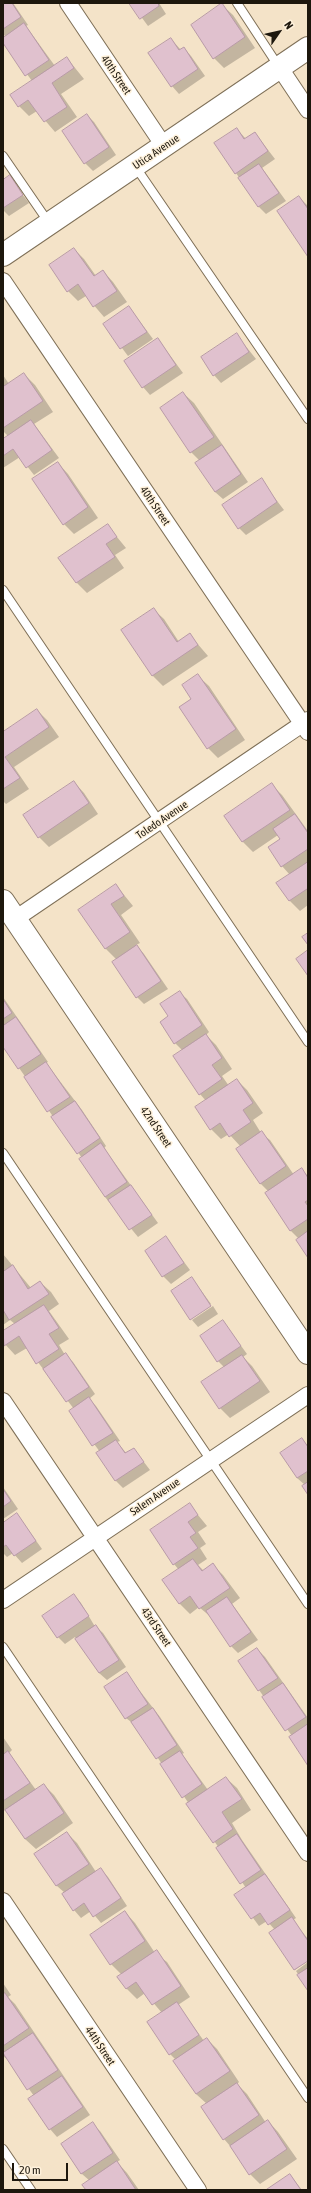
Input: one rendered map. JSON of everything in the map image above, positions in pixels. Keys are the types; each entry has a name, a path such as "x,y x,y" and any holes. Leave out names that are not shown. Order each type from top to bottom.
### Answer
{"street":[{"name":"40th Street","path":"68,3 164,146"},
{"name":"Utica Avenue","path":"3,255 308,48"},
{"path":"280,68 308,110"},
{"name":"40th Street","path":"3,280 306,726"},
{"name":"Toledo Avenue","path":"15,919 158,822 306,726"},
{"name":"42nd Street","path":"3,901 308,1353"},
{"name":"Salem Avenue","path":"3,1600 308,1395"},
{"name":"43rd Street","path":"3,1401 308,1853"},
{"name":"44th Street","path":"3,1901 198,2190"}],"lane":[{"path":"236,3 280,68"},
{"path":"3,156 49,224"},
{"path":"135,166 308,419"},
{"path":"3,590 158,822 308,1042"},
{"path":"3,1153 308,1604"},
{"path":"3,1647 308,2098"},
{"path":"3,2149 31,2190"}],"building":[{"path":"3,3 12,3 21,17 3,29"},
{"path":"129,3 158,3 159,6 140,19"},
{"path":"222,3 245,37 213,59 191,25"},
{"path":"24,23 49,60 25,76 3,43 3,38"},
{"path":"171,38 179,50 184,47 198,69 171,87 148,53"},
{"path":"67,57 74,68 52,83 67,107 44,122 28,100 18,107 10,95"},
{"path":"87,114 109,147 84,164 62,131"},
{"path":"237,128 244,139 255,132 268,151 235,174 214,143"},
{"path":"259,164 279,193 258,207 238,178"},
{"path":"10,175 23,195 3,208 3,180"},
{"path":"299,196 308,209 308,257 277,211"},
{"path":"74,248 94,276 103,270 117,291 93,307 78,284 67,292 49,265"},
{"path":"129,306 147,332 120,349 103,324"},
{"path":"237,333 249,352 213,376 201,357"},
{"path":"158,338 176,365 142,388 124,361"},
{"path":"24,373 43,401 3,428 3,387"},
{"path":"183,392 214,437 190,453 160,408"},
{"path":"31,420 52,450 26,468 13,449 3,456 3,439"},
{"path":"222,445 241,474 215,492 195,463"},
{"path":"58,462 88,507 63,525 32,479"},
{"path":"262,478 277,502 238,529 222,505"},
{"path":"108,524 117,537 106,544 115,557 76,583 58,558"},
{"path":"154,608 177,642 190,633 198,645 152,676 121,630"},
{"path":"198,674 236,729 207,749 179,707 191,699 182,685"},
{"path":"37,709 49,727 5,757 20,778 3,789 3,732"},
{"path":"74,781 89,803 38,838 23,815"},
{"path":"272,783 290,810 242,842 224,816"},
{"path":"295,814 308,833 308,849 281,867 268,847 280,839 273,829"},
{"path":"308,862 308,891 307,889 289,901 276,883"},
{"path":"116,884 124,896 111,904 130,932 105,949 78,910"},
{"path":"308,933 308,945 302,937"},
{"path":"137,945 161,981 136,998 112,962"},
{"path":"308,950 308,976 296,959"},
{"path":"180,991 202,1025 174,1044 160,1022 168,1016 160,1004"},
{"path":"3,999 12,1013 3,1019"},
{"path":"16,1017 41,1054 18,1069 3,1047 3,1026"},
{"path":"206,1034 222,1058 212,1065 222,1079 199,1095 173,1056"},
{"path":"46,1062 70,1097 47,1112 24,1077"},
{"path":"237,1079 253,1103 243,1110 251,1122 229,1137 220,1123 210,1130 195,1107"},
{"path":"75,1101 100,1138 77,1154 51,1117"},
{"path":"262,1131 286,1166 260,1184 236,1149"},
{"path":"101,1143 127,1182 105,1197 79,1159"},
{"path":"302,1168 308,1178 308,1200 305,1202 308,1206 308,1219 290,1231 265,1193"},
{"path":"131,1185 152,1215 129,1230 108,1200"},
{"path":"308,1231 308,1258 296,1240"},
{"path":"166,1236 184,1263 162,1277 145,1251"},
{"path":"13,1265 28,1289 40,1281 49,1294 9,1320 3,1310 3,1272"},
{"path":"192,1277 211,1306 190,1320 171,1291"},
{"path":"44,1305 59,1328 49,1334 59,1349 36,1364 19,1336 4,1346 3,1331"},
{"path":"223,1320 241,1346 217,1362 200,1336"},
{"path":"66,1353 89,1387 66,1402 43,1369"},
{"path":"242,1355 260,1381 219,1409 201,1382"},
{"path":"89,1397 113,1433 92,1446 69,1411"},
{"path":"302,1438 308,1447 308,1471 297,1478 280,1453"},
{"path":"116,1440 125,1453 134,1448 144,1462 115,1481 96,1453"},
{"path":"308,1482 308,1495 302,1486"},
{"path":"3,1489 11,1501 3,1507"},
{"path":"190,1503 198,1515 188,1522 196,1533 190,1537 198,1548 173,1565 150,1530"},
{"path":"17,1513 36,1541 14,1556 6,1545 3,1547 3,1523"},
{"path":"193,1559 202,1571 213,1563 230,1588 199,1609 190,1596 179,1604 162,1580"},
{"path":"74,1594 89,1616 57,1638 42,1616"},
{"path":"227,1597 251,1632 230,1647 206,1611"},
{"path":"96,1625 119,1660 99,1673 75,1639"},
{"path":"257,1648 278,1678 258,1691 238,1661"},
{"path":"127,1672 148,1704 125,1719 104,1687"},
{"path":"283,1683 306,1717 285,1731 262,1697"},
{"path":"153,1708 177,1745 156,1759 131,1722"},
{"path":"308,1724 308,1766 289,1737"},
{"path":"8,1751 30,1783 3,1801 3,1755"},
{"path":"180,1751 202,1784 182,1798 160,1764"},
{"path":"226,1777 242,1799 222,1812 233,1829 213,1843 186,1804"},
{"path":"44,1784 64,1813 25,1839 5,1810"},
{"path":"67,1832 89,1864 56,1886 34,1854"},
{"path":"237,1834 261,1870 240,1884 216,1848"},
{"path":"101,1868 121,1898 93,1917 84,1903 73,1911 62,1894"},
{"path":"265,1874 290,1910 268,1925 260,1913 251,1919 234,1895"},
{"path":"125,1911 145,1941 110,1965 90,1935"},
{"path":"292,1917 308,1941 308,1961 294,1970 269,1933"},
{"path":"157,1950 181,1986 152,2005 136,1982 126,1989 117,1977"},
{"path":"308,1968 308,1991 297,1975"},
{"path":"5,1993 29,2028 3,2046 3,1994"},
{"path":"177,2002 199,2035 169,2055 147,2022"},
{"path":"33,2033 58,2070 27,2090 3,2053"},
{"path":"207,2038 230,2071 196,2094 173,2061"},
{"path":"62,2076 83,2107 49,2130 28,2099"},
{"path":"237,2083 259,2115 223,2140 201,2107"},
{"path":"268,2120 287,2149 249,2175 230,2146"},
{"path":"93,2122 113,2153 81,2174 61,2144"},
{"path":"117,2161 136,2190 86,2190 82,2185"},
{"path":"290,2174 301,2190 266,2190"}]}
